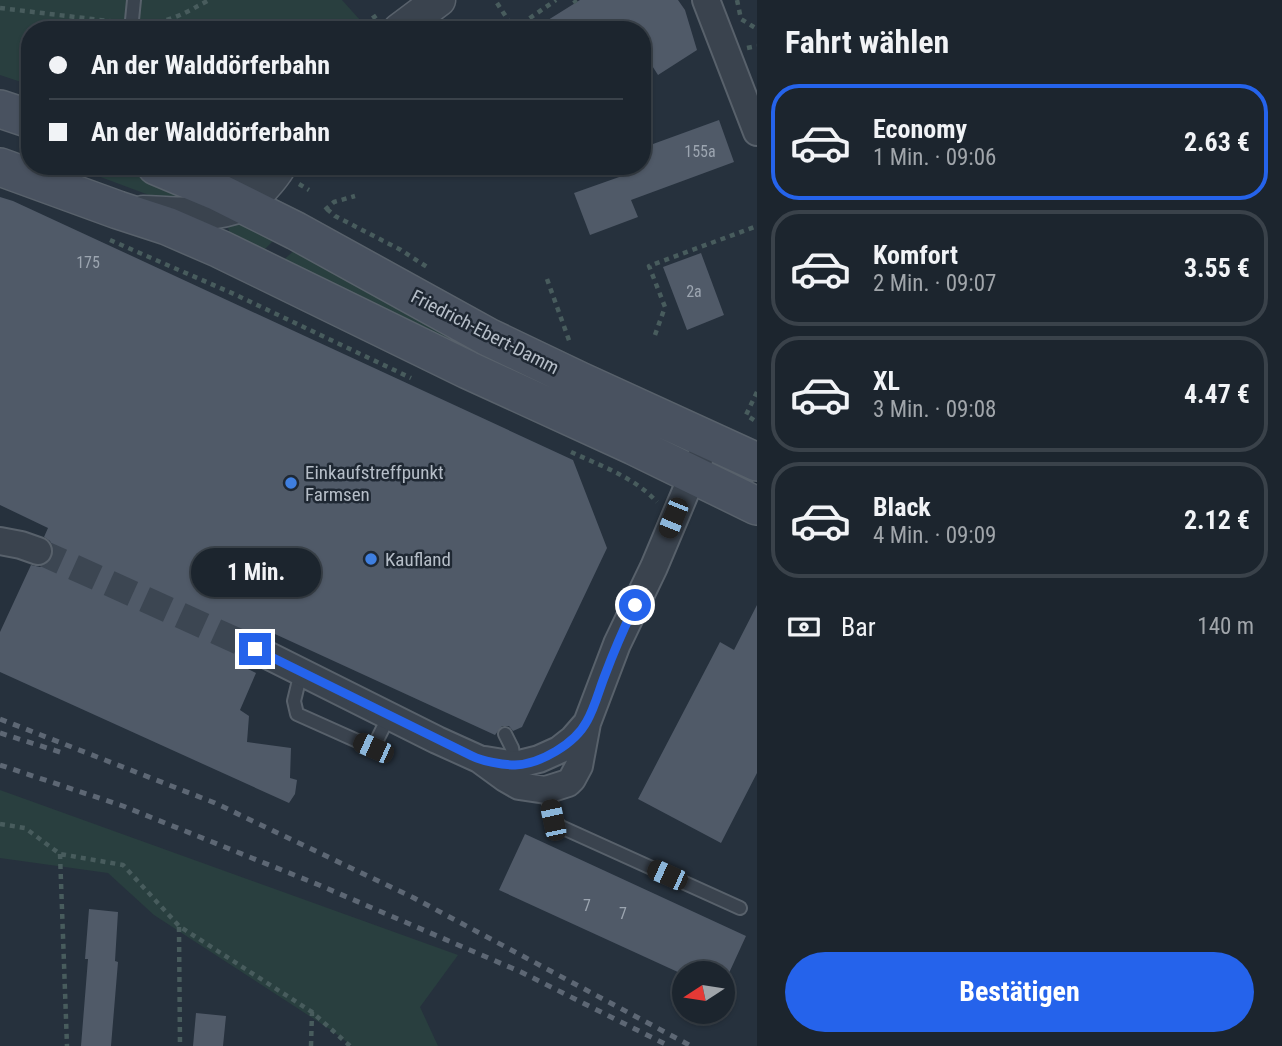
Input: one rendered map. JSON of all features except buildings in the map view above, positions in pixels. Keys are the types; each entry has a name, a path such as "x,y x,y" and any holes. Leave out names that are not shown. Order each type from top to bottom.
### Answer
{"main road":[{"path":"0,109 21,116"},
{"name":"Friedrich-Ebert-Damm","path":"0,167 113,225 167,226 220,249 757,506"},
{"name":"Friedrich-Ebert-Damm","path":"179,175 229,194 478,331 757,462"}],"street":[{"path":"413,21 439,0"},
{"path":"706,0 757,132"},
{"path":"113,225 179,214 271,175"},
{"path":"220,249 213,227 229,194"},
{"path":"255,649 479,760 519,786 546,790 568,783 579,766 587,723 617,644 708,439"},
{"path":"0,541 38,551"},
{"path":"479,760 515,765 539,759 559,750 587,723"},
{"path":"515,765 546,790"}],"lane":[{"path":"132,21 134,0"},
{"path":"301,672 294,701 298,714 373,748 389,716"},
{"path":"505,734 512,748 515,765"},
{"path":"546,790 553,820 561,827 740,908"}],"path":[{"path":"167,21 209,0"},
{"path":"525,21 556,0"},
{"path":"737,0 741,19 757,29"},
{"path":"497,3 509,21"},
{"path":"0,8 90,21"},
{"path":"113,225 234,293 420,382"},
{"path":"655,335 665,307 649,267 757,226"},
{"path":"547,279 573,352 580,381"},
{"path":"757,392 746,415 757,422"},
{"path":"569,451 632,481 657,502"},
{"path":"0,824 25,828 60,854 123,865 179,926 312,1012 350,1046"},
{"path":"60,854 67,1046"},
{"path":"179,926 180,1046"},
{"path":"311,1046 312,1012"}],"green space":[{"path":"0,0 342,0 360,20 21,21 21,82 0,75"},
{"path":"95,175 148,175 202,198 165,201"},
{"path":"230,216 279,235 259,255 232,239 225,219"},
{"path":"299,246 659,429 652,443 278,265"},
{"path":"0,790 458,955 420,1007 438,1046 352,1046 154,915 108,873 0,858"}],"tunnel":[{"path":"38,551 255,649"}],"railway":[{"path":"0,719 215,803 414,898 691,1046"},
{"path":"0,733 63,753"},
{"path":"0,765 123,806 319,885 521,972 669,1046"}],"place":[{"name":"Einkaufstreffpunkt Farmsen","path":"291,483"},
{"name":"Kaufland","path":"371,559"}],"route":[{"path":"255,649 479,760 515,765 559,750 587,723 635,605"}]}
